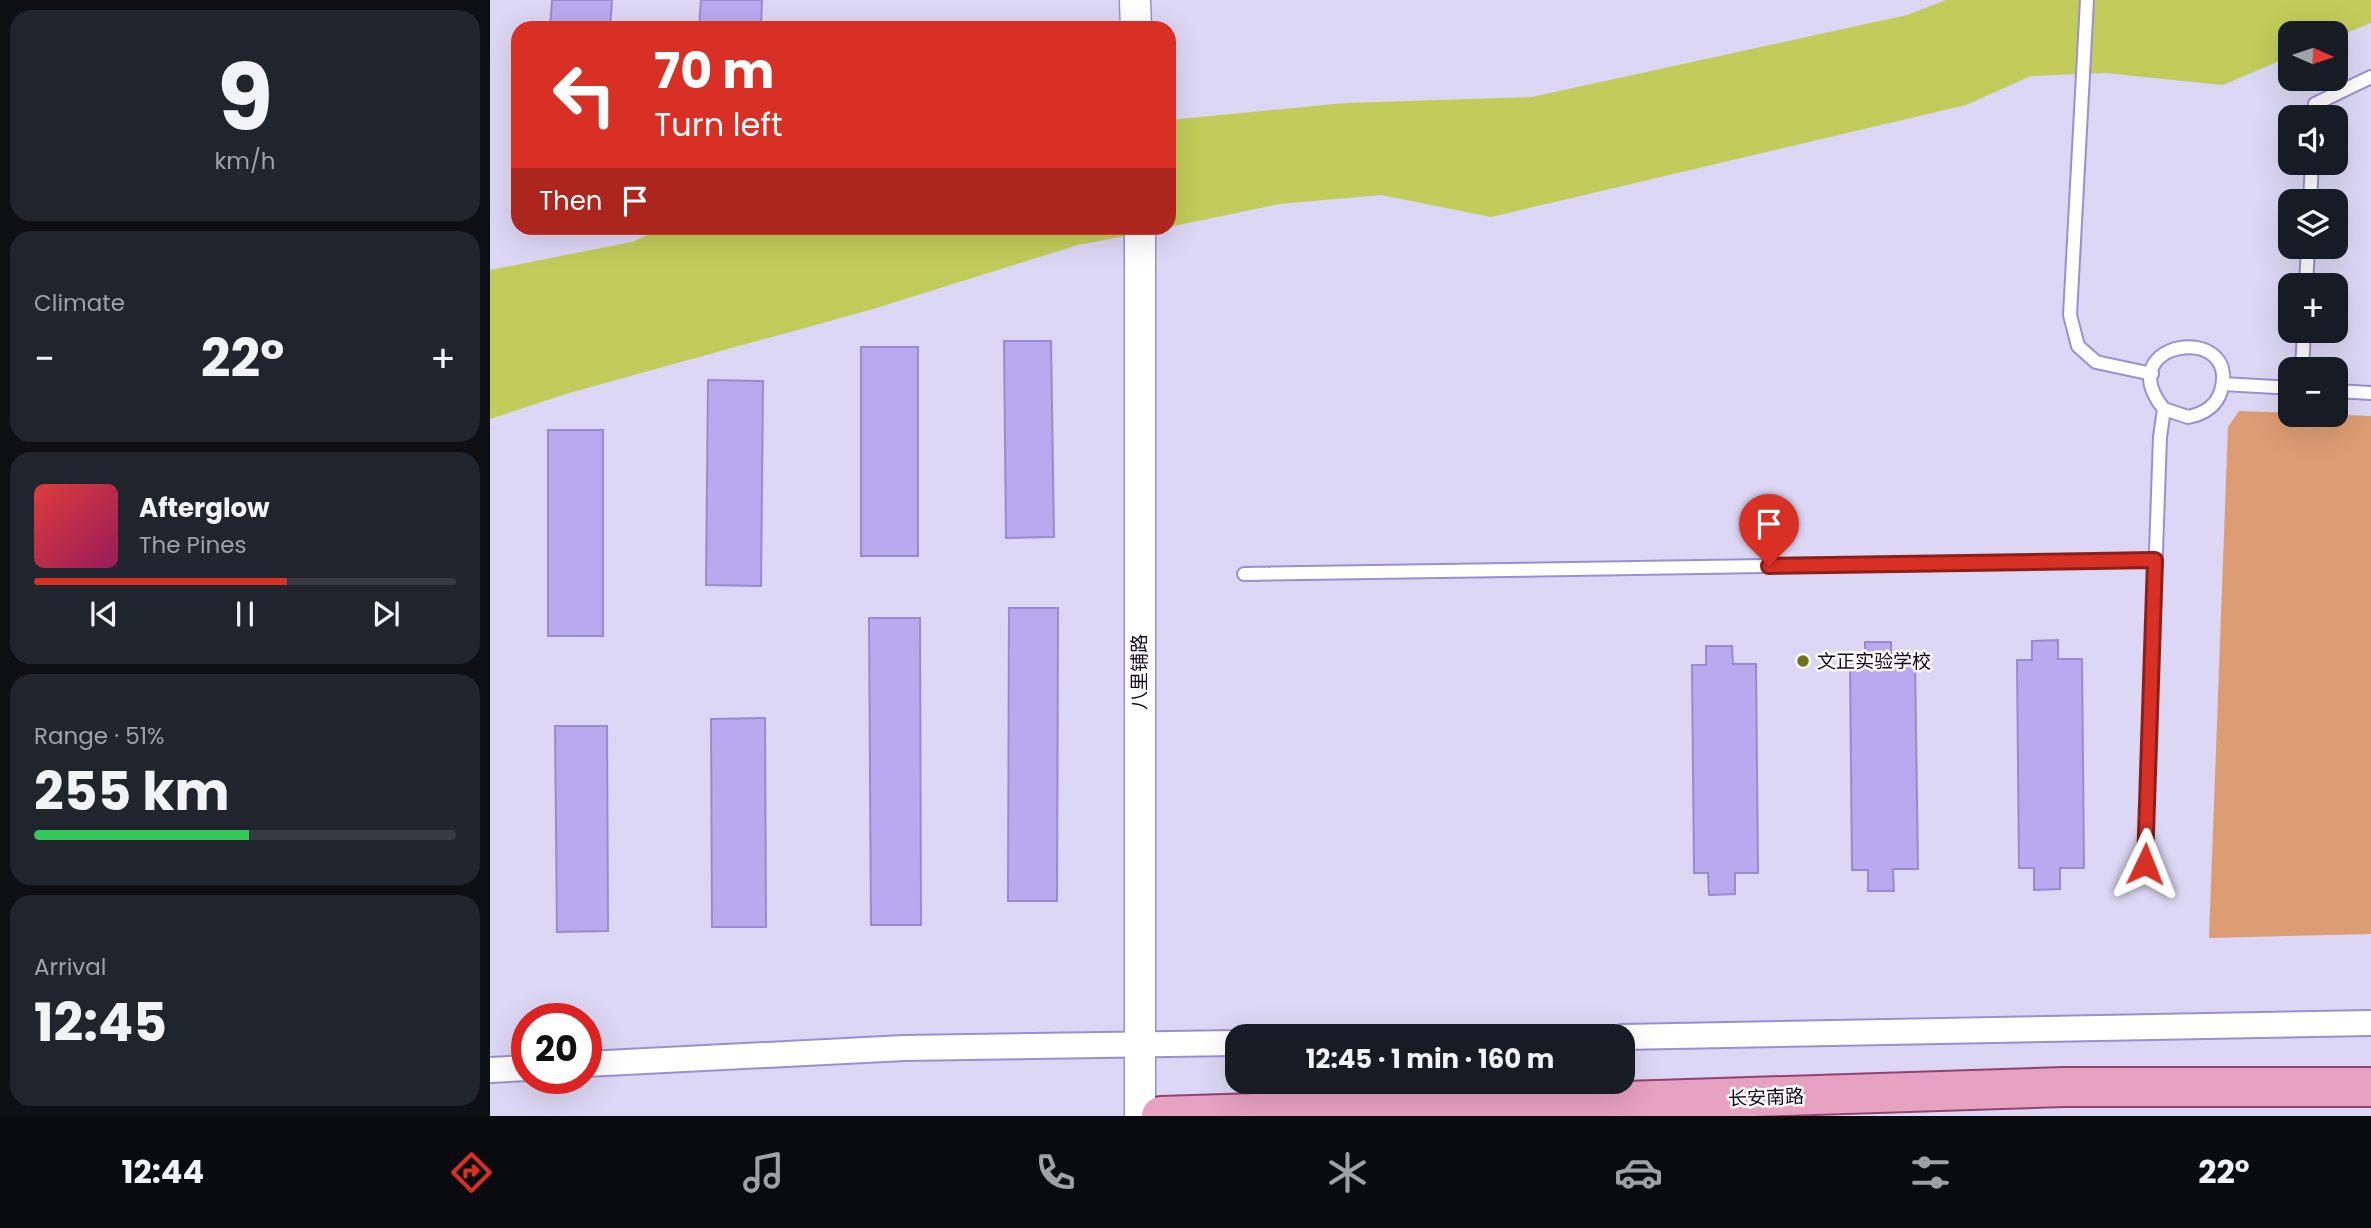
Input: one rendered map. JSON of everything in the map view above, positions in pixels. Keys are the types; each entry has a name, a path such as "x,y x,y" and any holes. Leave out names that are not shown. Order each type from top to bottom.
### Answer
{"main road":[{"name":"长安南路","path":"1161,1116 2064,1087 2371,1087"}],"street":[{"path":"1135,0 1136,21"},
{"name":"八里铺路","path":"1140,235 1140,1116"},
{"path":"1635,1037 2371,1023"},
{"path":"602,1064 904,1048 1225,1043"},
{"path":"490,1070 511,1069"}],"lane":[{"path":"2087,0 2070,315 2078,346 2096,362 2152,374"},
{"path":"2315,105 2371,78"},
{"path":"2192,345 2205,350 2215,359 2223,384 2219,397 2200,414 2188,417 2164,409 2156,399 2152,374 2157,361 2166,351 2192,345"},
{"path":"2223,384 2278,387"},
{"path":"2348,392 2371,393"},
{"path":"2145,864 2160,437 2164,409"},
{"path":"1244,574 2155,560"}],"shaded area":[{"path":"1946,0 2371,0 2371,23 2348,32 2348,21 2278,21 2278,62 2223,85 2105,73 2031,76 1966,105 1491,217 1381,195 1279,204 1176,226 1176,119 1346,103 1532,97 1907,15"},
{"path":"648,235 1130,235 1078,245 873,309 569,393 490,419 490,270 632,242"},
{"path":"2239,411 2278,412 2278,427 2348,427 2348,415 2371,416 2371,934 2209,938 2228,427"}],"building":[{"path":"552,0 612,0 610,21 550,21"},
{"path":"701,0 762,0 761,21 700,21"},
{"path":"1004,341 1051,341 1054,537 1006,538"},
{"path":"861,347 918,347 918,556 861,556"},
{"path":"708,380 763,381 761,586 706,585"},
{"path":"548,430 603,430 603,636 548,636"},
{"path":"1009,608 1058,608 1057,901 1008,901"},
{"path":"869,618 920,618 921,925 871,925"},
{"path":"2058,640 2058,659 2082,659 2084,868 2060,868 2060,889 2034,890 2034,868 2019,868 2017,660 2032,660 2032,641"},
{"path":"1865,642 1891,642 1891,661 1915,661 1918,869 1893,869 1894,891 1868,891 1868,870 1852,870 1850,661 1865,661"},
{"path":"1706,646 1732,646 1733,664 1756,664 1758,873 1735,873 1735,894 1709,895 1708,873 1694,873 1692,665 1706,665"},
{"path":"765,718 766,927 712,927 711,719"},
{"path":"555,726 607,726 608,931 557,932"}],"place":[{"name":"文正实验学校","path":"1803,661"}],"route":[{"path":"1769,566 2155,560 2145,864"}]}
